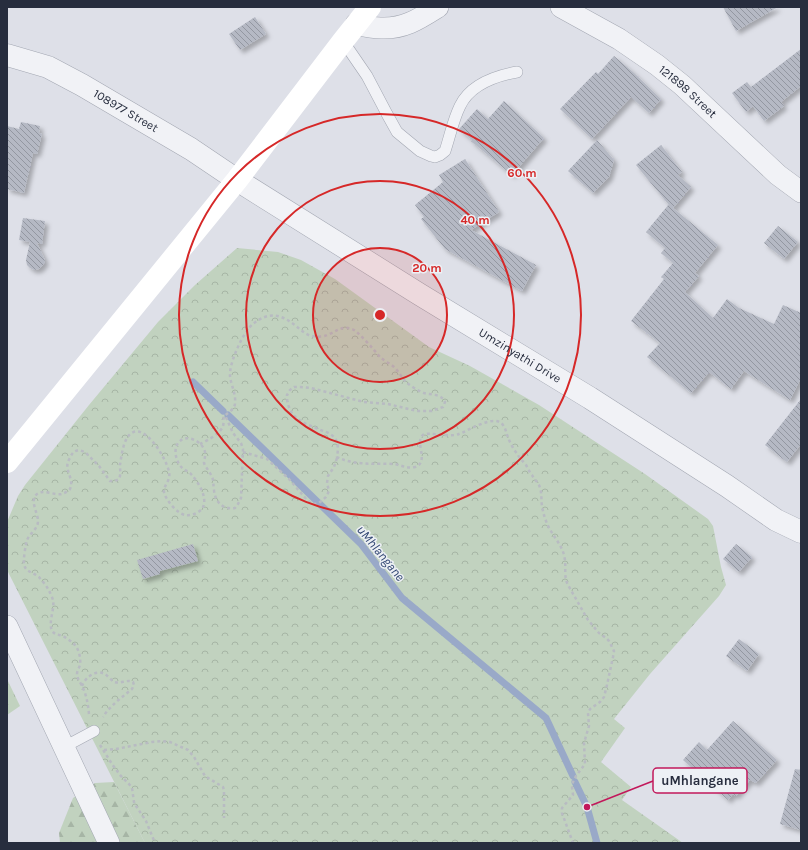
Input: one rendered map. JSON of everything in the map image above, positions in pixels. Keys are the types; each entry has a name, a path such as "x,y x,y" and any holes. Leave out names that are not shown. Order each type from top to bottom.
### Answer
{"main road":[{"path":"7,462 237,180 370,7"}],"street":[{"path":"349,33 405,25 415,21 438,7"},
{"name":"121898 Street","path":"561,7 619,39 657,65 682,85 778,175 801,192"},
{"name":"108977 Street","path":"7,55 48,67 82,85 192,149 237,180"},
{"name":"Umzinyathi Drive","path":"237,180 419,294 590,398 727,486 776,520 801,532"},
{"path":"7,626 109,843"}],"lane":[{"path":"349,33 367,76 397,132 420,151 435,157 445,151 460,106 465,98 480,85 491,79 517,72"},
{"path":"64,747 94,731"}],"path":[{"path":"200,444 208,441 221,429 223,426 224,416 232,410 235,404 230,377 232,363 240,342 252,325 266,316 274,315 282,317 303,332 317,337 326,336 339,328 353,329 382,358 394,367 407,382 423,393 441,396 445,402 443,407 436,410 417,411 388,404 364,402 311,388 294,387 290,390 287,395 292,414 299,420 312,427 335,437 338,450 334,467 328,476 327,483 329,491 319,503 315,504 311,503 289,479 266,459 243,452"},
{"path":"155,843 146,821 134,802 130,784 116,769 98,742 89,713 88,703 78,679 77,674 80,665 79,652 75,645 64,636 55,635 52,631 53,601 48,589 38,577 26,570 24,566 27,540 38,524 34,500 36,494 45,492 56,495 62,494 70,489 72,484 67,465 68,460 75,451 79,450 85,452 110,480 116,481 120,476 120,463 126,440 135,432 140,432 150,437 167,465 169,479 164,493 175,510 188,516 200,511 204,505 204,497 195,479 190,473 180,466 177,461 175,450 178,443 180,440 190,438 194,439 205,450 206,454 204,463 213,478 215,497 222,506 226,508 235,508 241,498 243,452 240,443 233,433 225,415"},
{"path":"337,458 361,464 396,464 409,468 415,467 422,460 420,440 422,435 427,433 452,436 481,424 491,422 502,423 508,438 519,457 525,463 540,486 542,506 546,522 564,554 566,563 565,580 588,620 599,633 609,640 614,651 604,697 590,709 588,713 587,718 589,726 584,743 585,764 576,776 572,788 572,795 562,808 562,813 573,843"},
{"path":"82,686 88,677 102,673 114,682 120,683 130,681 133,682 134,685 132,689 107,711 94,731"},
{"path":"104,750 162,741 170,742 188,750 205,776 223,787 224,818"}],"green space":[{"path":"237,248 278,252 301,260 335,279 429,347 470,366 539,405 645,474 708,519 713,526 726,585 719,596 650,674 614,719 625,728 601,762 631,787 622,800 683,843 145,843 7,570 7,522 18,496 25,485 158,322 195,285"},
{"path":"7,679 20,706 7,715"},
{"path":"114,782 145,843 60,843 59,833 73,798 95,783"}],"building":[{"path":"723,7 778,7 736,31"},
{"path":"255,17 266,34 240,50 229,34"},
{"path":"801,49 801,86 781,102 784,106 764,121 753,106 746,112 732,93 747,82 751,87"},
{"path":"614,56 661,99 649,113 631,97 592,139 560,109 596,72 598,74"},
{"path":"504,101 544,138 512,175 459,129 477,109 488,119"},
{"path":"21,122 40,126 39,133 42,134 37,154 33,153 24,193 7,189 7,126 19,129"},
{"path":"597,140 614,160 609,177 593,193 568,171"},
{"path":"661,145 682,172 678,175 691,187 673,208 718,245 695,273 699,276 685,292 713,318 727,299 739,308 774,324 783,305 801,313 801,378 790,400 744,371 731,389 709,372 691,393 647,357 660,343 631,321 664,279 661,277 673,263 661,253 665,248 646,232 669,205 636,165"},
{"path":"465,159 499,212 471,230 536,265 522,291 445,249 421,219 424,217 415,205 443,182 439,175"},
{"path":"23,218 45,221 42,244 37,243 45,262 39,269 34,270 27,265 26,260 30,242 19,240"},
{"path":"778,226 798,242 784,259 764,243"},
{"path":"801,399 801,444 787,462 765,445"},
{"path":"193,544 198,561 160,571 160,574 143,579 137,560"},
{"path":"736,544 752,557 739,572 723,559"},
{"path":"739,639 759,654 747,671 726,656"},
{"path":"733,721 777,760 756,783 750,780 736,796 733,794 728,800 683,760 699,742 707,750"},
{"path":"795,769 801,770 801,830 780,824"}],"waterway":[{"name":"uMhlangane","path":"193,382 223,411"},
{"name":"uMhlangane","path":"228,415 361,544 402,598 546,718 573,776"},
{"name":"uMhlangane","path":"575,782 587,807 597,843"}],"place":[{"name":"uMhlangane","path":"587,807"}]}
